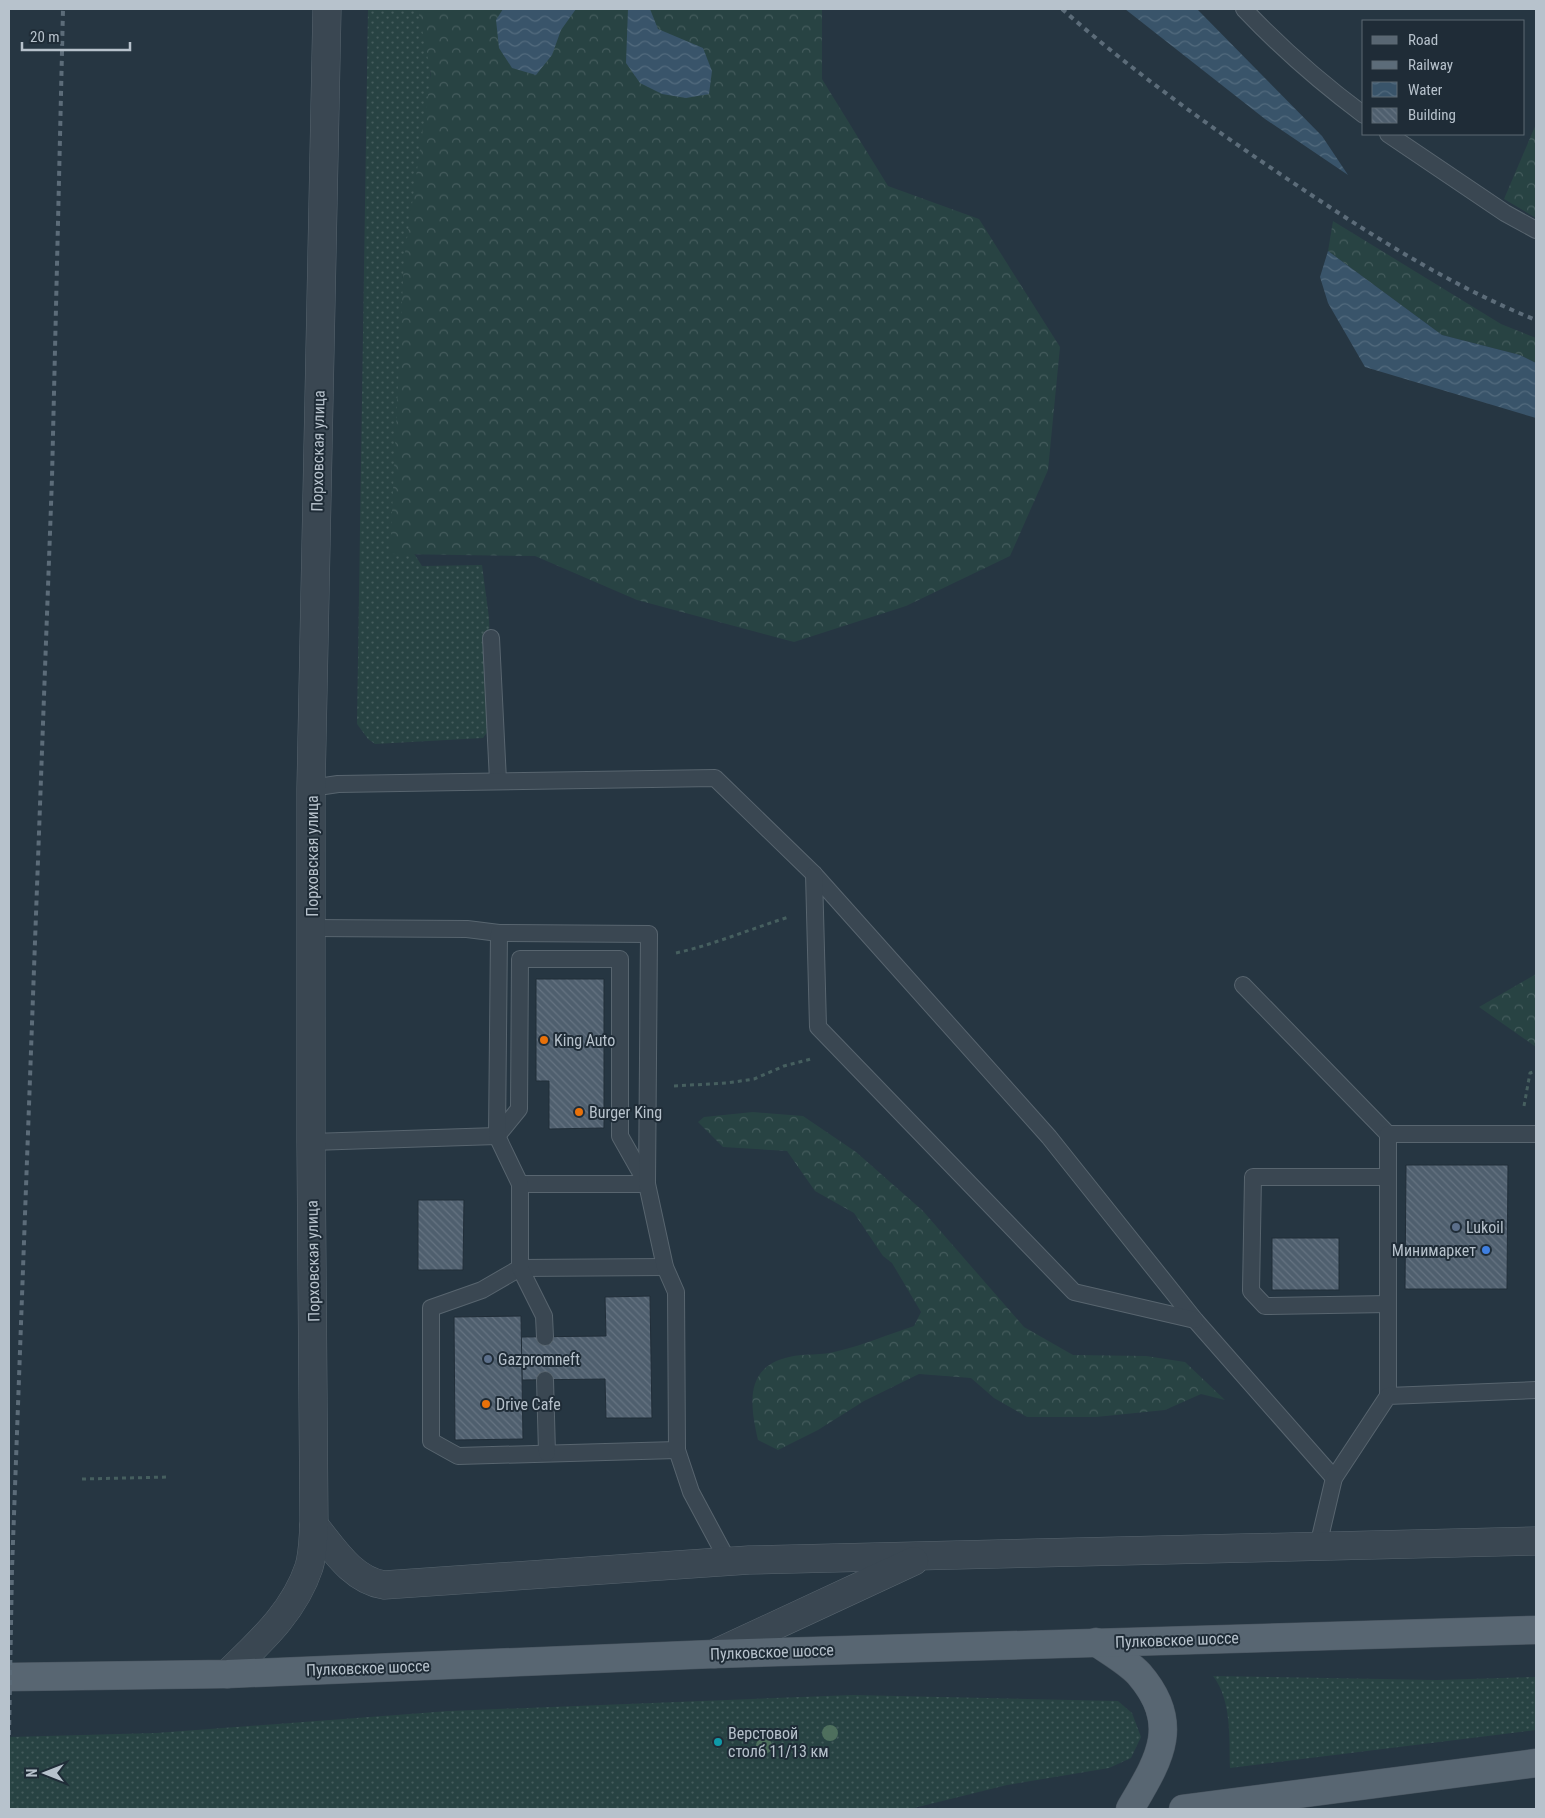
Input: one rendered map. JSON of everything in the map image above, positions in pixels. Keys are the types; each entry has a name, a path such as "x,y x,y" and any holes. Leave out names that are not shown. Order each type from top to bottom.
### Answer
{"main road":[{"name":"Пулковское шоссе","path":"9,1677 227,1674 714,1654 1536,1630"},
{"path":"1096,1642 1138,1673 1156,1699 1164,1726 1161,1750 1130,1809"},
{"path":"1183,1809 1536,1763"}],"street":[{"name":"Порховская улица","path":"227,1674 267,1635 294,1601 310,1565 314,1524 311,788 327,9"},
{"path":"314,1524 345,1564 372,1583 384,1585 728,1561 1536,1541"},
{"path":"714,1654 924,1556"}],"lane":[{"path":"1244,9 1277,43 1362,113"},
{"path":"1389,135 1505,213 1536,230"},
{"path":"491,638 498,781"},
{"path":"311,788 338,784 715,778 814,874 1049,1137 1196,1320 1334,1478"},
{"path":"814,874 818,1027 1074,1292 1196,1320"},
{"path":"312,928 467,929 499,933 649,934 647,1184 665,1267 676,1292 677,1450 691,1492 728,1561"},
{"path":"499,933 497,1136 520,1184 520,1268 544,1316 545,1337"},
{"path":"311,1142 497,1136 519,1108 520,958 620,959 620,1136 647,1184"},
{"path":"1243,986 1388,1134 1388,1396 1334,1478 1318,1546"},
{"path":"1388,1134 1536,1134"},
{"path":"1388,1177 1252,1176 1251,1290 1264,1306 1388,1304"},
{"path":"520,1184 647,1184"},
{"path":"665,1267 520,1268 482,1290 431,1308 431,1441 458,1456 677,1450"},
{"path":"545,1380 547,1454"},
{"path":"1388,1396 1536,1390"}],"path":[{"path":"649,959 712,945 754,928 816,909"},
{"path":"648,1088 727,1083 754,1079 784,1066 841,1050"},
{"path":"1518,1134 1530,1073 1536,1071"},
{"path":"82,1479 170,1477"}],"green space":[{"path":"368,9 422,9 428,28 436,173 396,525 422,566 482,565 489,618 493,724 483,738 375,744 368,739 357,724"},
{"path":"418,9 822,9 822,79 888,186 979,219 1060,347 1048,470 1010,556 906,606 794,642 637,600 535,556 390,554 404,259 431,74"},
{"path":"1536,124 1536,218 1504,199"},
{"path":"1333,221 1501,324 1536,338 1536,363 1520,355 1442,335 1328,251"},
{"path":"1536,974 1536,1047 1479,1007"},
{"path":"753,1112 803,1116 856,1152 923,1211 1024,1327 1073,1355 1146,1356 1185,1362 1225,1400 1201,1394 1165,1410 1096,1417 1027,1417 994,1398 971,1378 919,1374 864,1401 818,1430 778,1450 758,1440 752,1401 757,1378 764,1369 774,1362 789,1357 832,1353 914,1326 921,1312 892,1263 883,1256 854,1213 815,1191 787,1151 723,1147 698,1122 704,1117"},
{"path":"1213,1676 1437,1680 1536,1677 1536,1730 1230,1768 1228,1720 1224,1696"},
{"path":"853,1695 1118,1701 1132,1713 1141,1737 1131,1758 1109,1768 1007,1785 910,1809 9,1809 9,1737 156,1733 449,1711"}],"water":[{"path":"503,9 576,9 561,30 552,55 536,75 512,68 499,48 496,20"},
{"path":"628,9 650,9 658,29 703,48 712,71 709,94 686,98 662,94 640,83 626,63"},
{"path":"1125,9 1197,9 1322,136 1348,175 1265,119"},
{"path":"1328,251 1442,335 1520,355 1536,363 1536,418 1365,367 1328,303 1320,277"}],"building":[{"path":"536,979 604,979 604,1128 549,1129 549,1081 536,1081"},
{"name":"Lukoil","path":"1406,1165 1508,1165 1507,1289 1405,1289"},
{"path":"418,1200 464,1200 463,1270 418,1270"},
{"path":"1272,1238 1339,1238 1339,1290 1272,1290"},
{"path":"650,1296 652,1418 606,1418 605,1379 522,1380 521,1337 606,1336 605,1297"},
{"name":"Gazpromneft","path":"521,1316 523,1439 455,1440 454,1317"}],"railway":[{"path":"9,1735 12,1569 52,478 63,9"},
{"path":"1062,9 1115,54 1197,116 1374,236 1437,273 1503,306 1536,320"}],"place":[{"name":"King Auto","path":"544,1040"},
{"name":"Burger King","path":"579,1112"},
{"name":"Lukoil","path":"1456,1227"},
{"name":"Минимаркет","path":"1486,1250"},
{"name":"Gazpromneft","path":"488,1359"},
{"name":"Drive Cafe","path":"486,1404"},
{"name":"Верстовой столб 11/13 км","path":"718,1742"}]}
